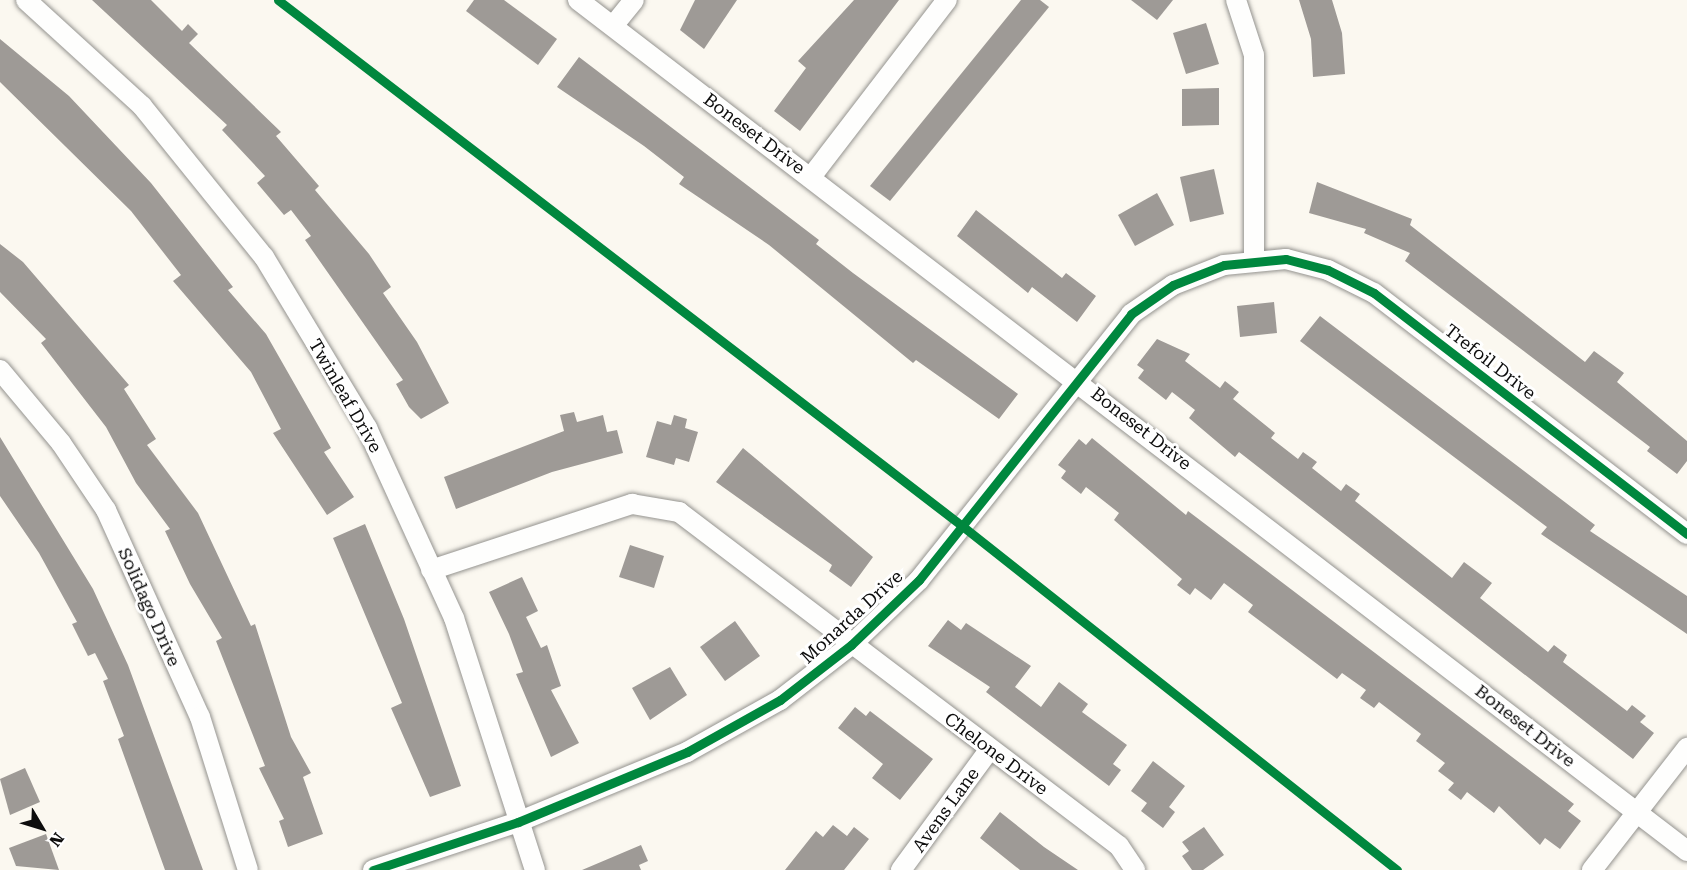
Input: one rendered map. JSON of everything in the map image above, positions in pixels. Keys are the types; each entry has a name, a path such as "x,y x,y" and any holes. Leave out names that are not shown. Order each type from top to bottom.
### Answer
{"street":[{"name":"Twinleaf Drive","path":"26,0 142,106 264,257 367,428 453,618 535,870"},
{"name":"Boneset Drive","path":"578,0 1076,379 1687,851"},
{"path":"613,27 634,0"},
{"path":"811,177 947,0"},
{"path":"1236,0 1254,56 1254,259"},
{"name":"Monarda Drive","path":"373,870 518,822 687,752 780,700 851,645 919,580 1076,379 1150,299 1201,272 1254,259"},
{"name":"Trefoil Drive","path":"1254,259 1286,259 1328,270 1374,293 1687,534"},
{"name":"Solidago Drive","path":"0,370 61,443 105,510 200,717 248,870"},
{"name":"Chelone Drive","path":"431,570 632,504 679,512 851,645 1119,846 1135,870"},
{"path":"1592,870 1687,748"},
{"name":"Avens Lane","path":"901,870 990,749"}],"building":[{"path":"92,0 151,0 182,31 188,24 198,34 189,43 281,132 276,136 319,186 315,190 369,254 391,287 383,293 417,342 449,403 421,419 409,407 396,384 403,380 305,240 311,236 291,210 284,215 257,183 265,176 222,130 227,125"},
{"path":"474,0 504,0 557,39 538,65 466,11"},
{"path":"695,0 737,0 704,49 680,30"},
{"path":"854,0 899,0 800,131 774,111 806,68 798,61"},
{"path":"1021,0 1040,0 1049,7 890,201 870,186"},
{"path":"1131,0 1173,0 1157,20"},
{"path":"1299,0 1332,0 1342,33 1345,74 1313,77 1311,39"},
{"path":"1206,23 1219,64 1186,74 1173,33"},
{"path":"0,39 69,96 151,183 233,287 228,290 266,334 331,448 324,452 354,497 327,515 273,433 281,429 251,372 173,281 181,275 131,211 0,82"},
{"path":"579,57 819,240 816,244 853,273 1018,394 999,419 916,360 913,363 769,245 679,184 684,177 644,146 557,87"},
{"path":"1219,88 1219,125 1182,126 1182,89"},
{"path":"1214,169 1224,214 1190,222 1180,177"},
{"path":"1317,182 1412,219 1410,225 1585,362 1594,351 1624,373 1617,382 1687,441 1687,461 1677,474 1647,451 1650,447 1405,261 1410,253 1364,233 1366,229 1309,213"},
{"path":"1157,193 1174,225 1135,246 1118,215"},
{"path":"976,210 1062,278 1066,273 1096,296 1077,322 1032,287 1028,293 957,236"},
{"path":"0,244 23,262 129,385 124,389 156,439 147,445 198,513 251,626 255,624 291,737 311,773 303,777 323,834 288,847 279,821 284,819 259,768 265,766 216,641 222,638 190,584 165,531 170,529 136,483 106,427 41,343 46,339 0,292"},
{"path":"1274,302 1277,333 1240,337 1237,306"},
{"path":"1320,316 1595,525 1590,531 1687,596 1687,634 1541,534 1547,527 1300,341"},
{"path":"1157,339 1190,354 1185,361 1220,388 1225,381 1239,392 1233,399 1275,433 1271,438 1298,459 1303,452 1317,462 1312,468 1341,491 1346,484 1360,494 1355,501 1452,578 1464,562 1492,583 1480,598 1548,652 1554,645 1567,655 1563,662 1627,711 1632,705 1646,716 1640,722 1654,733 1633,759 1239,452 1235,457 1189,418 1195,410 1172,392 1166,400 1138,378 1144,370 1137,365"},
{"path":"574,412 577,422 603,415 607,432 617,430 623,453 552,472 456,509 444,477 564,431 560,415"},
{"path":"674,415 687,419 685,428 698,432 689,462 676,458 674,465 646,457 657,421 671,425"},
{"path":"0,437 93,589 128,665 203,870 165,870 118,739 124,736 103,681 108,679 95,653 88,656 72,624 77,622 39,553 0,496"},
{"path":"1092,438 1186,515 1188,511 1574,804 1568,811 1581,821 1560,849 1545,838 1540,845 1499,806 1494,813 1467,792 1461,800 1448,790 1454,783 1438,771 1445,763 1416,741 1421,734 1379,702 1374,708 1360,698 1366,690 1342,673 1337,679 1248,612 1253,605 1224,583 1211,600 1195,588 1190,595 1177,585 1182,579 1114,520 1119,513 1086,487 1081,494 1061,478 1066,471 1058,465 1079,439 1086,445"},
{"path":"743,448 873,557 851,587 829,571 832,565 716,482"},
{"path":"365,524 404,619 461,786 430,797 391,708 402,703 333,538"},
{"path":"630,545 664,556 654,588 619,577"},
{"path":"522,577 538,611 526,617 541,648 547,645 561,686 551,690 579,743 551,757 516,674 523,672 509,634 489,592"},
{"path":"948,620 961,630 966,623 1031,666 1015,687 1041,707 1059,682 1088,704 1082,712 1127,745 1113,764 1121,770 1109,786 986,692 990,687 928,646"},
{"path":"735,621 760,656 725,681 700,647"},
{"path":"670,667 687,695 650,720 632,688"},
{"path":"855,707 866,716 870,711 933,759 900,800 872,778 883,764 838,728"},
{"path":"1153,761 1185,786 1169,807 1175,812 1163,828 1141,811 1147,803 1131,791"},
{"path":"25,768 40,802 10,815 0,779"},
{"path":"1000,812 1044,847 1078,870 1020,870 980,838"},
{"path":"833,825 847,836 854,827 869,839 844,870 785,870 816,831 823,837"},
{"path":"1204,827 1224,855 1203,870 1192,870 1182,856 1189,851 1182,842"},
{"path":"46,834 59,870 16,866 9,848"},
{"path":"641,845 648,861 639,865 641,870 582,870"}],"cycle path":[{"path":"278,0 961,525 1397,870"},
{"path":"373,870 518,822 687,752 780,700 851,645 919,580 1131,314 1173,285 1224,265 1286,259 1328,270 1374,293 1687,534"}]}
